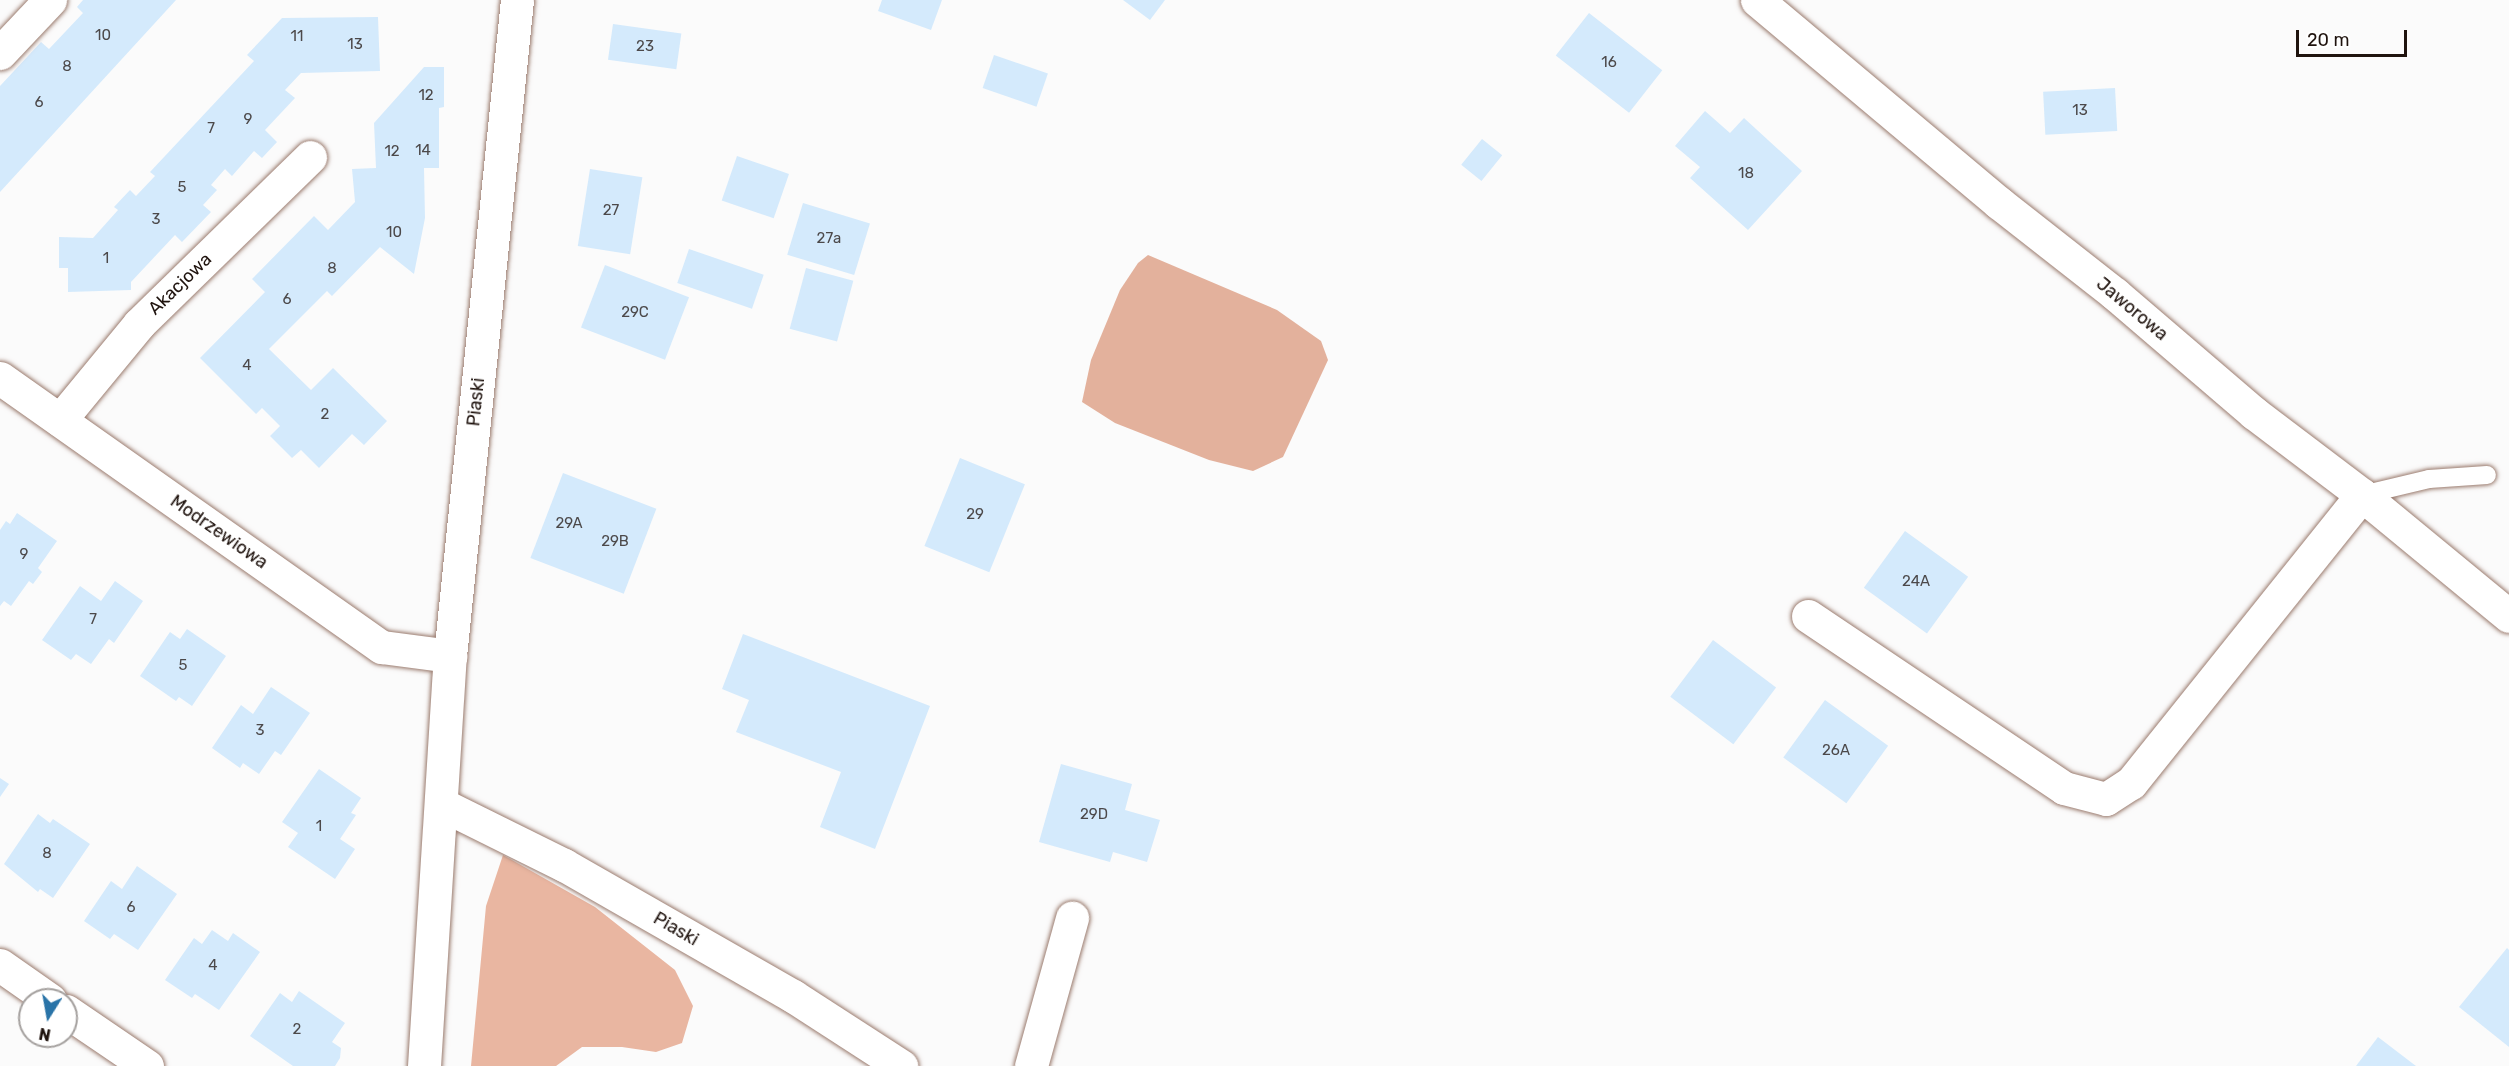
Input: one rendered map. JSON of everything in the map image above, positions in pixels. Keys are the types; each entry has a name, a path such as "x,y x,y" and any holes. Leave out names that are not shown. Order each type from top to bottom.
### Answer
{"street":[{"path":"0,53 50,0"},
{"name":"Piaski","path":"424,1066 443,805 450,657 517,0"},
{"name":"Jaworowa","path":"1757,0 1999,203 2115,294 2254,413 2362,495 2509,616"},
{"name":"Akacjowa","path":"60,420 139,324 310,157"},
{"name":"Modrzewiowa","path":"0,378 382,647 450,657"},
{"path":"1808,616 2064,788 2106,799 2131,783 2362,495"},
{"name":"Piaski","path":"443,805 585,877 793,996 901,1066"},
{"path":"1031,1066 1072,918"},
{"path":"0,965 33,988"},
{"path":"78,1019 147,1066"}],"lane":[{"path":"2362,495 2429,479 2487,475"}],"shaded area":[{"path":"1148,255 1277,310 1321,341 1328,360 1283,457 1253,471 1209,460 1115,423 1082,402 1091,360 1120,290 1138,263"},
{"path":"503,855 595,907 675,970 693,1006 682,1043 656,1052 622,1047 582,1047 556,1066 471,1066 486,906"}],"building":[{"path":"83,0 176,0 0,192 0,86 41,42 49,49 83,13 77,7"},
{"path":"882,0 942,0 931,30 878,11"},
{"path":"1123,0 1165,0 1150,20"},
{"path":"1589,13 1662,70 1629,113 1556,56"},
{"path":"378,17 380,71 301,73 285,90 295,98 265,130 277,142 262,158 254,151 232,176 225,169 211,185 217,190 203,205 211,212 182,242 175,235 131,282 131,290 68,292 68,268 59,268 59,237 93,238 118,210 114,207 130,190 136,196 155,176 150,172 254,61 247,55 282,18"},
{"path":"613,24 681,34 676,69 608,60"},
{"path":"994,55 1048,74 1036,107 983,88"},
{"path":"424,67 444,67 444,107 439,108 439,168 424,168 425,218 414,274 380,247 332,296 327,291 269,349 311,390 333,368 387,421 364,445 352,434 319,468 301,450 292,458 270,436 280,426 262,408 256,414 200,358 265,292 252,279 314,216 328,230 355,202 352,169 376,168 374,123"},
{"path":"2115,88 2117,131 2045,135 2043,92"},
{"path":"1705,111 1730,133 1744,118 1802,171 1748,230 1690,178 1700,167 1675,146"},
{"path":"1482,139 1502,155 1481,181 1461,165"},
{"path":"737,156 789,174 774,218 722,200"},
{"path":"590,169 642,177 630,254 578,246"},
{"path":"803,203 870,223 854,275 787,255"},
{"path":"689,249 764,275 752,309 677,283"},
{"path":"605,265 689,297 665,360 581,328"},
{"path":"806,268 853,281 837,342 790,329"},
{"path":"960,458 1025,484 989,572 924,546"},
{"path":"563,473 656,509 624,594 530,558"},
{"path":"17,513 57,541 38,568 42,572 33,584 29,581 11,606 4,601 0,606 0,530 6,521 10,524"},
{"path":"1905,531 1968,577 1927,633 1864,588"},
{"path":"115,581 143,601 114,643 109,639 91,664 76,654 71,660 42,640 80,586 101,601"},
{"path":"187,629 226,656 192,706 179,697 176,701 140,676 170,632 180,639"},
{"path":"743,634 930,706 875,849 820,827 841,772 736,732 749,700 722,689"},
{"path":"1713,640 1776,688 1733,744 1670,697"},
{"path":"271,687 310,713 281,755 275,751 259,774 243,763 240,768 212,748 241,705 253,714"},
{"path":"1825,700 1888,746 1846,803 1783,757"},
{"path":"1061,764 1132,784 1125,810 1160,820 1147,862 1113,852 1110,862 1039,842"},
{"path":"319,769 361,798 351,813 356,815 340,839 355,849 335,879 288,847 298,833 282,822"},
{"path":"0,778 9,784 0,797"},
{"path":"38,814 50,823 53,819 90,844 53,898 40,889 38,892 4,864"},
{"path":"137,866 177,894 138,950 114,934 110,939 84,921 111,881 122,889"},
{"path":"212,930 228,941 233,933 260,952 219,1010 195,994 192,998 165,980 194,938 202,944"},
{"path":"2507,948 2509,950 2509,1047 2459,1007"},
{"path":"299,991 345,1023 332,1042 341,1048 340,1058 335,1066 293,1066 250,1036 280,993 292,1002"},
{"path":"2378,1037 2416,1066 2356,1066"}]}
